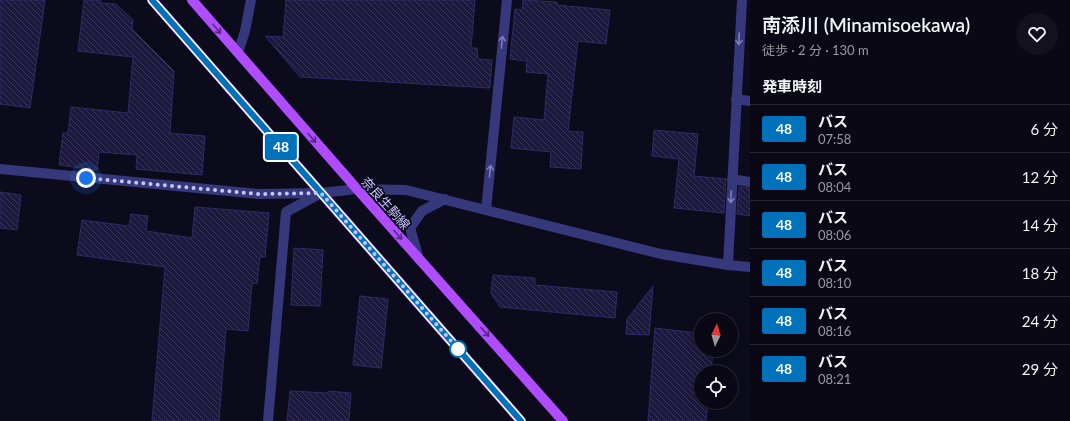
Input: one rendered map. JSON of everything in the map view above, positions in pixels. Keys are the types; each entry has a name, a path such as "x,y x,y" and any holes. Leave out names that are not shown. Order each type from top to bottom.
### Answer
{"main road":[{"path":"152,0 521,421"},
{"name":"奈良生駒線","path":"192,0 563,421"}],"street":[{"path":"238,53 245,32 251,0"},
{"path":"486,210 506,0"},
{"path":"728,265 742,0"},
{"path":"736,99 750,101"},
{"path":"0,169 258,194 321,193 357,189 406,190 661,254 728,265 750,267"},
{"path":"732,179 750,182"},
{"path":"268,421 286,212 321,193"},
{"path":"419,259 410,228 422,211 445,199"}],"building":[{"path":"0,0 45,0 30,108 0,104"},
{"path":"84,0 101,0 101,3 116,4 133,20 132,29 174,71 170,133 205,136 202,175 136,169 137,155 99,152 97,170 59,165 63,133 68,133 71,107 128,113 133,57 78,51"},
{"path":"286,0 475,0 471,48 477,48 478,59 492,60 490,88 300,77 265,36 283,37"},
{"path":"523,0 557,2 557,5 610,10 606,44 578,41 568,131 583,132 581,169 550,167 551,152 511,148 514,117 544,120 548,74 526,72 527,61 510,59 515,9 522,10"},
{"path":"654,130 698,134 694,176 726,179 724,213 674,208 679,159 652,156"},
{"path":"739,187 750,188 750,216 737,214"},
{"path":"0,192 21,195 17,230 0,228"},
{"path":"195,207 269,213 265,257 260,257 257,284 252,283 248,331 226,329 219,421 152,421 165,267 77,255 82,220 129,226 131,214 148,216 146,231 192,238"},
{"path":"294,248 323,250 320,306 291,305"},
{"path":"493,275 535,278 535,285 617,292 615,318 500,307 491,293"},
{"path":"653,286 649,335 626,334 627,319"},
{"path":"360,296 388,299 381,368 353,365"},
{"path":"655,328 694,333 694,357 712,357 712,365 694,365 694,409 707,409 706,421 648,421"},
{"path":"290,391 328,393 328,391 351,393 349,421 287,421"}],"bus line":[{"name":"48","path":"152,0 521,421"}],"route":[{"path":"86,178 258,194 321,193 458,349"}]}
